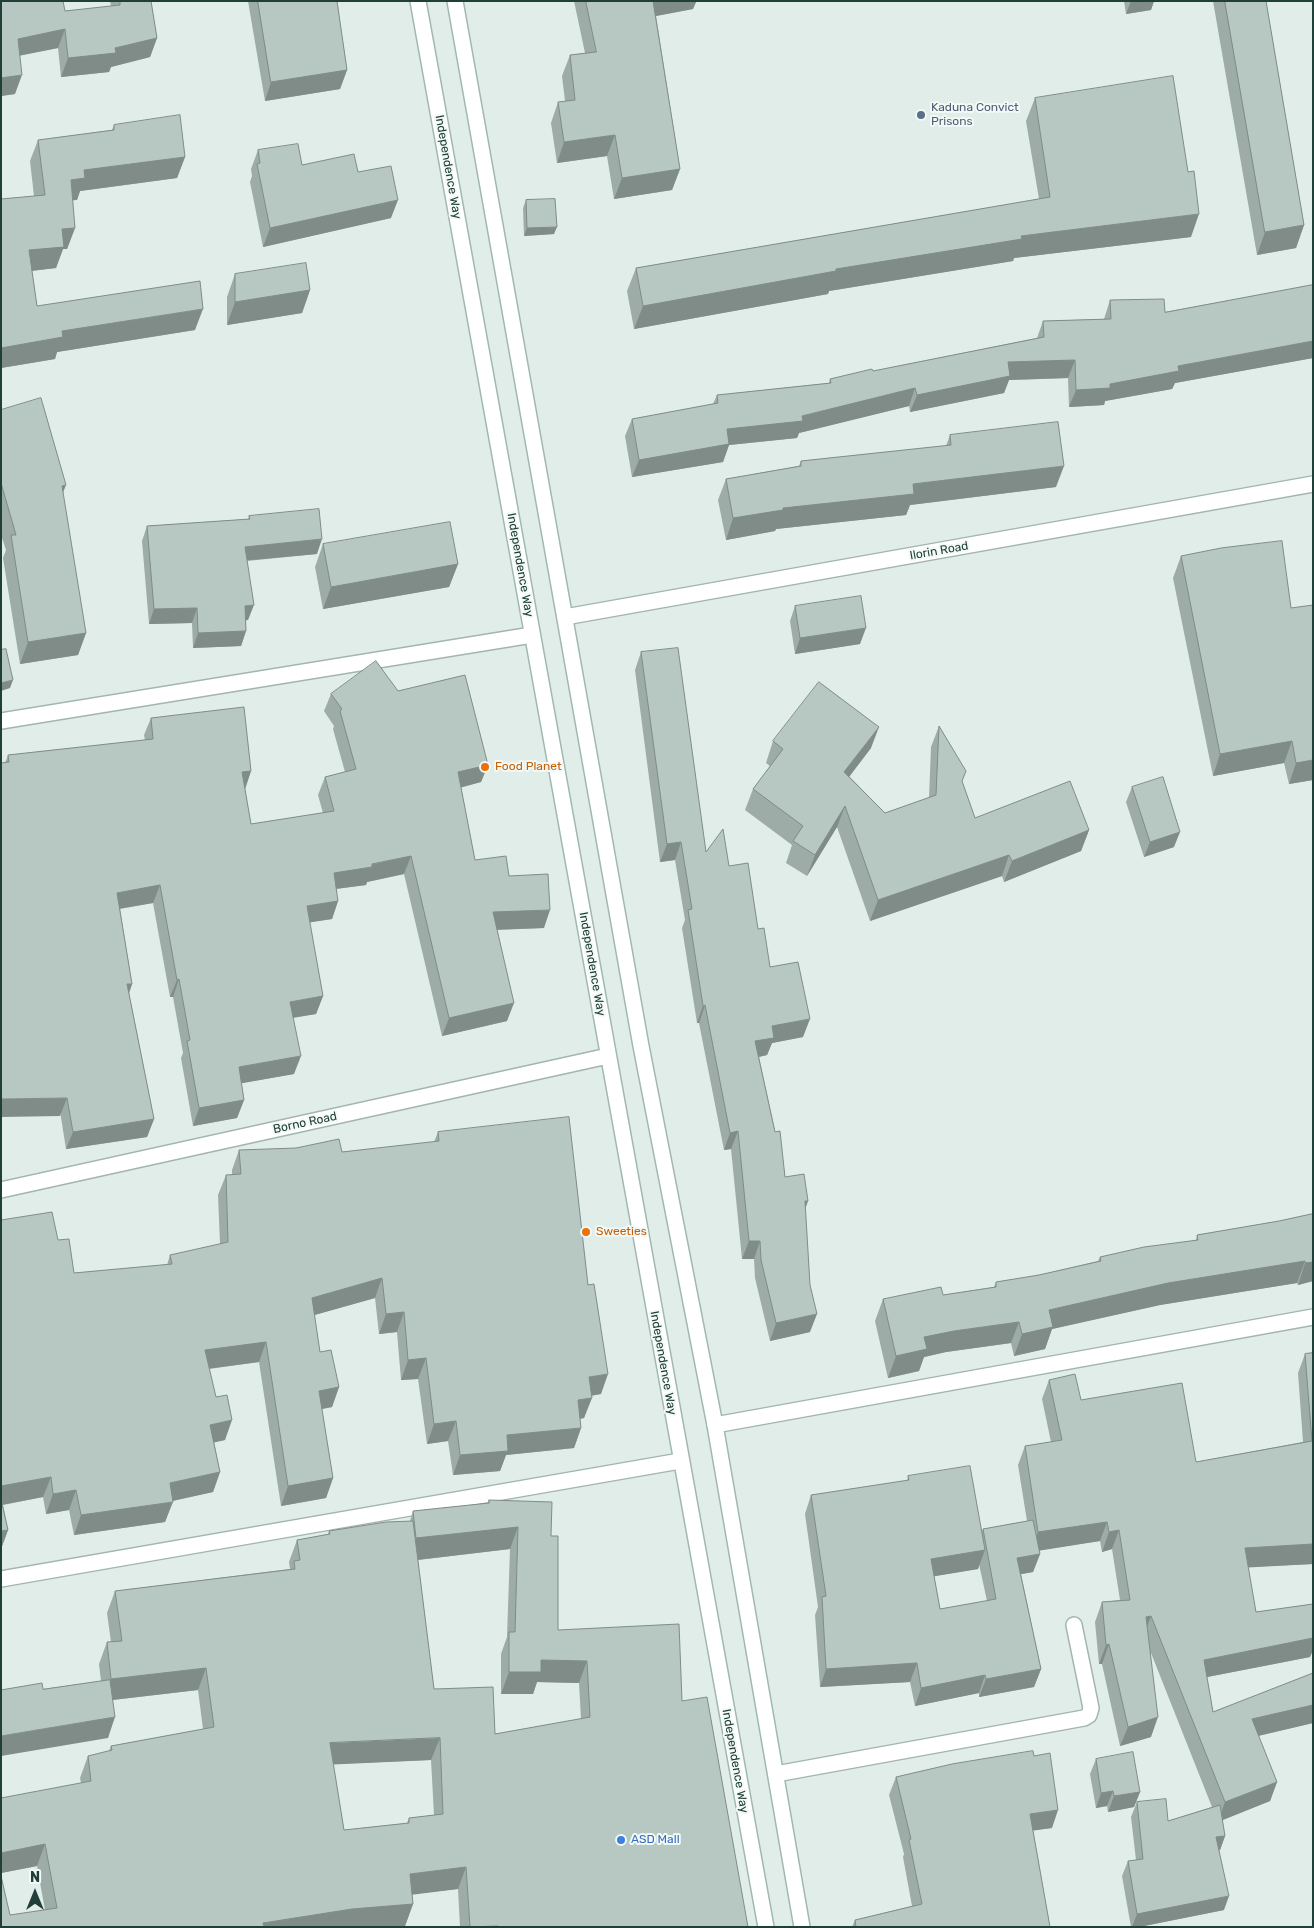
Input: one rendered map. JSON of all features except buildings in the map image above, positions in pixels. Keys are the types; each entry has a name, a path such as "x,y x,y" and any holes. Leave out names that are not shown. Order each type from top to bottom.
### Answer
{"main road":[{"name":"Independence Way","path":"418,1 680,1462 766,1927"},
{"path":"455,1 641,1046 714,1425 802,1927"},
{"name":"Ilorin Road","path":"565,617 1313,484"},
{"path":"1,720 532,635"},
{"name":"Borno Road","path":"1,1190 608,1056"},
{"path":"714,1425 1313,1317"},
{"path":"1,1579 680,1462"},
{"path":"776,1774 1084,1718 1089,1715 1091,1708 1074,1625"}],"place":[{"name":"Kaduna Convict Prisons","path":"921,115"},
{"name":"Food Planet","path":"485,767"},
{"name":"Sweeties","path":"586,1232"},
{"name":"ASD Mall","path":"621,1840"}]}
